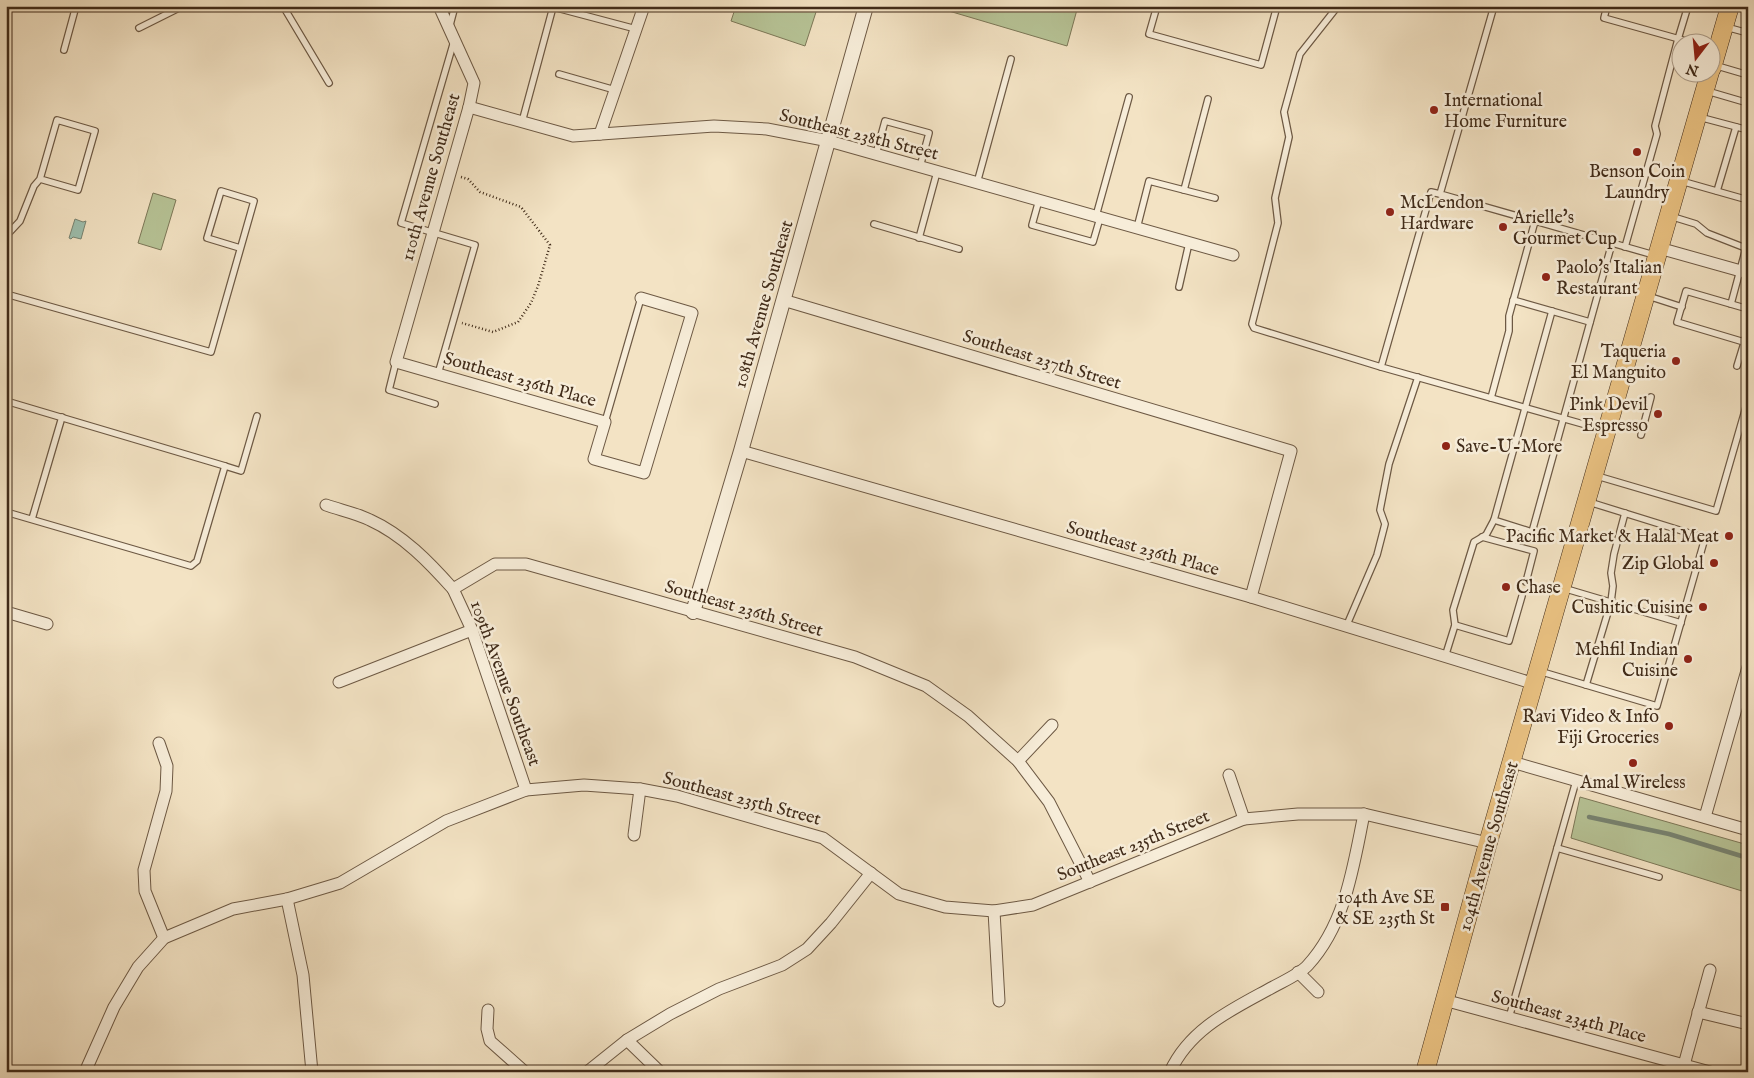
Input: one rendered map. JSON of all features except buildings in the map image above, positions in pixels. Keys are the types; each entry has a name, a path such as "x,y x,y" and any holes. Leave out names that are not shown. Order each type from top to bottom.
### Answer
{"main road":[{"name":"104th Avenue Southeast","path":"1722,32 1730,6"},
{"name":"104th Avenue Southeast","path":"1425,1072 1488,842 1707,82"}],"street":[{"name":"110th Avenue Southeast","path":"396,362 469,108 474,83 439,6"},
{"path":"600,134 644,6"},
{"name":"108th Avenue Southeast","path":"693,612 741,451 866,6"},
{"name":"Southeast 238th Street","path":"469,108 573,136 714,126 767,129 829,141 1233,255"},
{"path":"1658,252 1744,272"},
{"name":"Southeast 236th Place","path":"396,362 605,422 594,459 644,473 692,313 641,298"},
{"name":"Southeast 237th Street","path":"783,300 1291,451 1251,597"},
{"name":"Southeast 236th Place","path":"741,451 1251,597 1445,657 1536,678"},
{"path":"326,505 370,520 397,536 430,562 453,589"},
{"name":"Southeast 236th Street","path":"453,589 495,564 526,564 855,657 926,686 968,716 1018,760 1049,802 1090,882"},
{"name":"109th Avenue Southeast","path":"453,589 472,630 526,790"},
{"path":"6,612 47,624"},
{"path":"339,682 472,630"},
{"path":"1705,817 1748,667"},
{"path":"1018,760 1052,725"},
{"path":"159,743 167,766 166,791 144,870 145,891 164,938"},
{"path":"1512,762 1748,830"},
{"path":"1229,775 1244,819"},
{"name":"Southeast 235th Street","path":"85,1072 114,1007 138,967 164,938 233,908 287,899 340,883 446,821 526,790 584,785 640,790 677,796 823,838 900,894 945,907 994,911 1033,905 1244,819 1298,814 1364,814 1488,842"},
{"path":"634,836 640,790"},
{"path":"1170,1072 1176,1057 1198,1033 1231,1010 1307,966 1326,941 1338,919 1346,897 1364,814"},
{"path":"587,1072 627,1040 719,988 782,965 806,949 831,923 871,873"},
{"path":"287,899 303,975 312,1072"},
{"path":"994,911 999,1001"},
{"path":"1684,1065 1710,970"},
{"path":"1298,972 1318,992"},
{"name":"Southeast 234th Place","path":"1444,1000 1710,1072"},
{"path":"488,1010 487,1028 490,1041 525,1072"},
{"path":"1698,1012 1748,1024"},
{"path":"627,1040 660,1072"}],"lane":[{"path":"64,50 76,6"},
{"path":"139,28 183,6"},
{"path":"283,6 328,83"},
{"path":"449,27 455,6"},
{"path":"1157,6 1149,34 1261,65 1277,6"},
{"path":"1338,6 1300,54 1284,112 1290,138 1275,198 1278,223 1252,324 1254,328 1381,367 1607,430"},
{"path":"1440,194 1494,6"},
{"path":"1607,6 1604,18 1672,37"},
{"path":"1680,32 1688,6"},
{"path":"522,122 553,7 636,29"},
{"path":"1724,26 1748,33"},
{"path":"438,374 475,245 402,223 455,39"},
{"path":"976,183 1011,59"},
{"path":"1625,247 1657,134 1655,126 1672,62"},
{"path":"1722,65 1748,75"},
{"path":"559,74 615,90"},
{"path":"1705,91 1748,103"},
{"path":"1039,200 1032,225 1093,242 1129,97"},
{"path":"1184,190 1208,99"},
{"path":"1697,116 1748,130"},
{"path":"6,236 20,221 34,186 40,179 56,120 95,131 78,190 40,179"},
{"path":"876,155 885,121 929,133 920,167"},
{"path":"1717,191 1736,127"},
{"path":"919,238 937,172"},
{"path":"1679,180 1748,200"},
{"path":"1137,228 1149,181 1215,198"},
{"path":"6,294 211,352 254,201 221,191 207,238 240,248"},
{"path":"1381,367 1431,192 1625,247 1658,252"},
{"path":"1668,216 1696,224 1707,233 1747,249 1744,272 1731,304"},
{"path":"1491,398 1509,331 1509,316 1535,221"},
{"path":"874,224 959,249"},
{"path":"1179,287 1190,243"},
{"path":"1494,520 1532,532 1612,243"},
{"path":"1744,342 1678,322 1686,291 1748,309"},
{"path":"1645,296 1682,307"},
{"path":"605,422 641,298"},
{"path":"1513,300 1590,322"},
{"path":"1445,657 1455,626 1453,610 1474,542 1486,535 1494,520 1552,312"},
{"path":"1737,366 1748,330"},
{"path":"396,362 389,390 435,404"},
{"path":"1346,627 1378,555 1385,524 1380,510 1388,464 1418,377"},
{"path":"1641,435 1651,397"},
{"path":"1594,475 1716,511 1748,400"},
{"path":"6,401 241,471 257,416"},
{"path":"32,519 62,417"},
{"path":"6,512 191,566 197,561 225,466"},
{"path":"1536,678 1586,685 1657,706 1705,538 1587,502"},
{"path":"1586,685 1611,602 1613,586 1612,564 1625,513"},
{"path":"1482,537 1534,551 1526,582"},
{"path":"1562,588 1681,623"},
{"path":"1455,626 1509,641 1522,596"},
{"path":"1509,1018 1576,780"},
{"path":"1557,848 1659,877"}],"path":[{"path":"450,174 468,180 480,192 521,207 550,245 531,303 518,322 493,332 453,321"}],"shaded area":[{"path":"736,6 808,6 817,9 805,46 731,21"},
{"path":"932,6 1078,6 1067,46"},
{"path":"153,193 176,200 161,250 138,243"},
{"path":"75,219 83,222 86,221 81,239 69,238"},
{"path":"1580,797 1748,845 1748,896 1742,891 1571,838"}],"waterway":[{"path":"1589,817 1669,834 1748,858"}],"place":[{"name":"International Home Furniture","path":"1434,110"},
{"name":"Benson Coin Laundry","path":"1637,152"},
{"name":"McLendon Hardware","path":"1390,212"},
{"name":"Arielle's Gourmet Cup","path":"1503,227"},
{"name":"Paolo's Italian Restaurant","path":"1546,277"},
{"name":"Taqueria El Manguito","path":"1676,361"},
{"name":"Pink Devil Espresso","path":"1658,414"},
{"name":"Save-U-More","path":"1446,446"},
{"name":"Pacific Market & Halal Meat","path":"1729,536"},
{"name":"Zip Global","path":"1714,563"},
{"name":"Chase","path":"1506,587"},
{"name":"Cushitic Cuisine","path":"1703,607"},
{"name":"Mehfil Indian Cuisine","path":"1688,659"},
{"name":"Ravi Video & Info Fiji Groceries","path":"1669,726"},
{"name":"Amal Wireless","path":"1633,763"},
{"name":"104th Ave SE & SE 235th St","path":"1445,907"}]}
